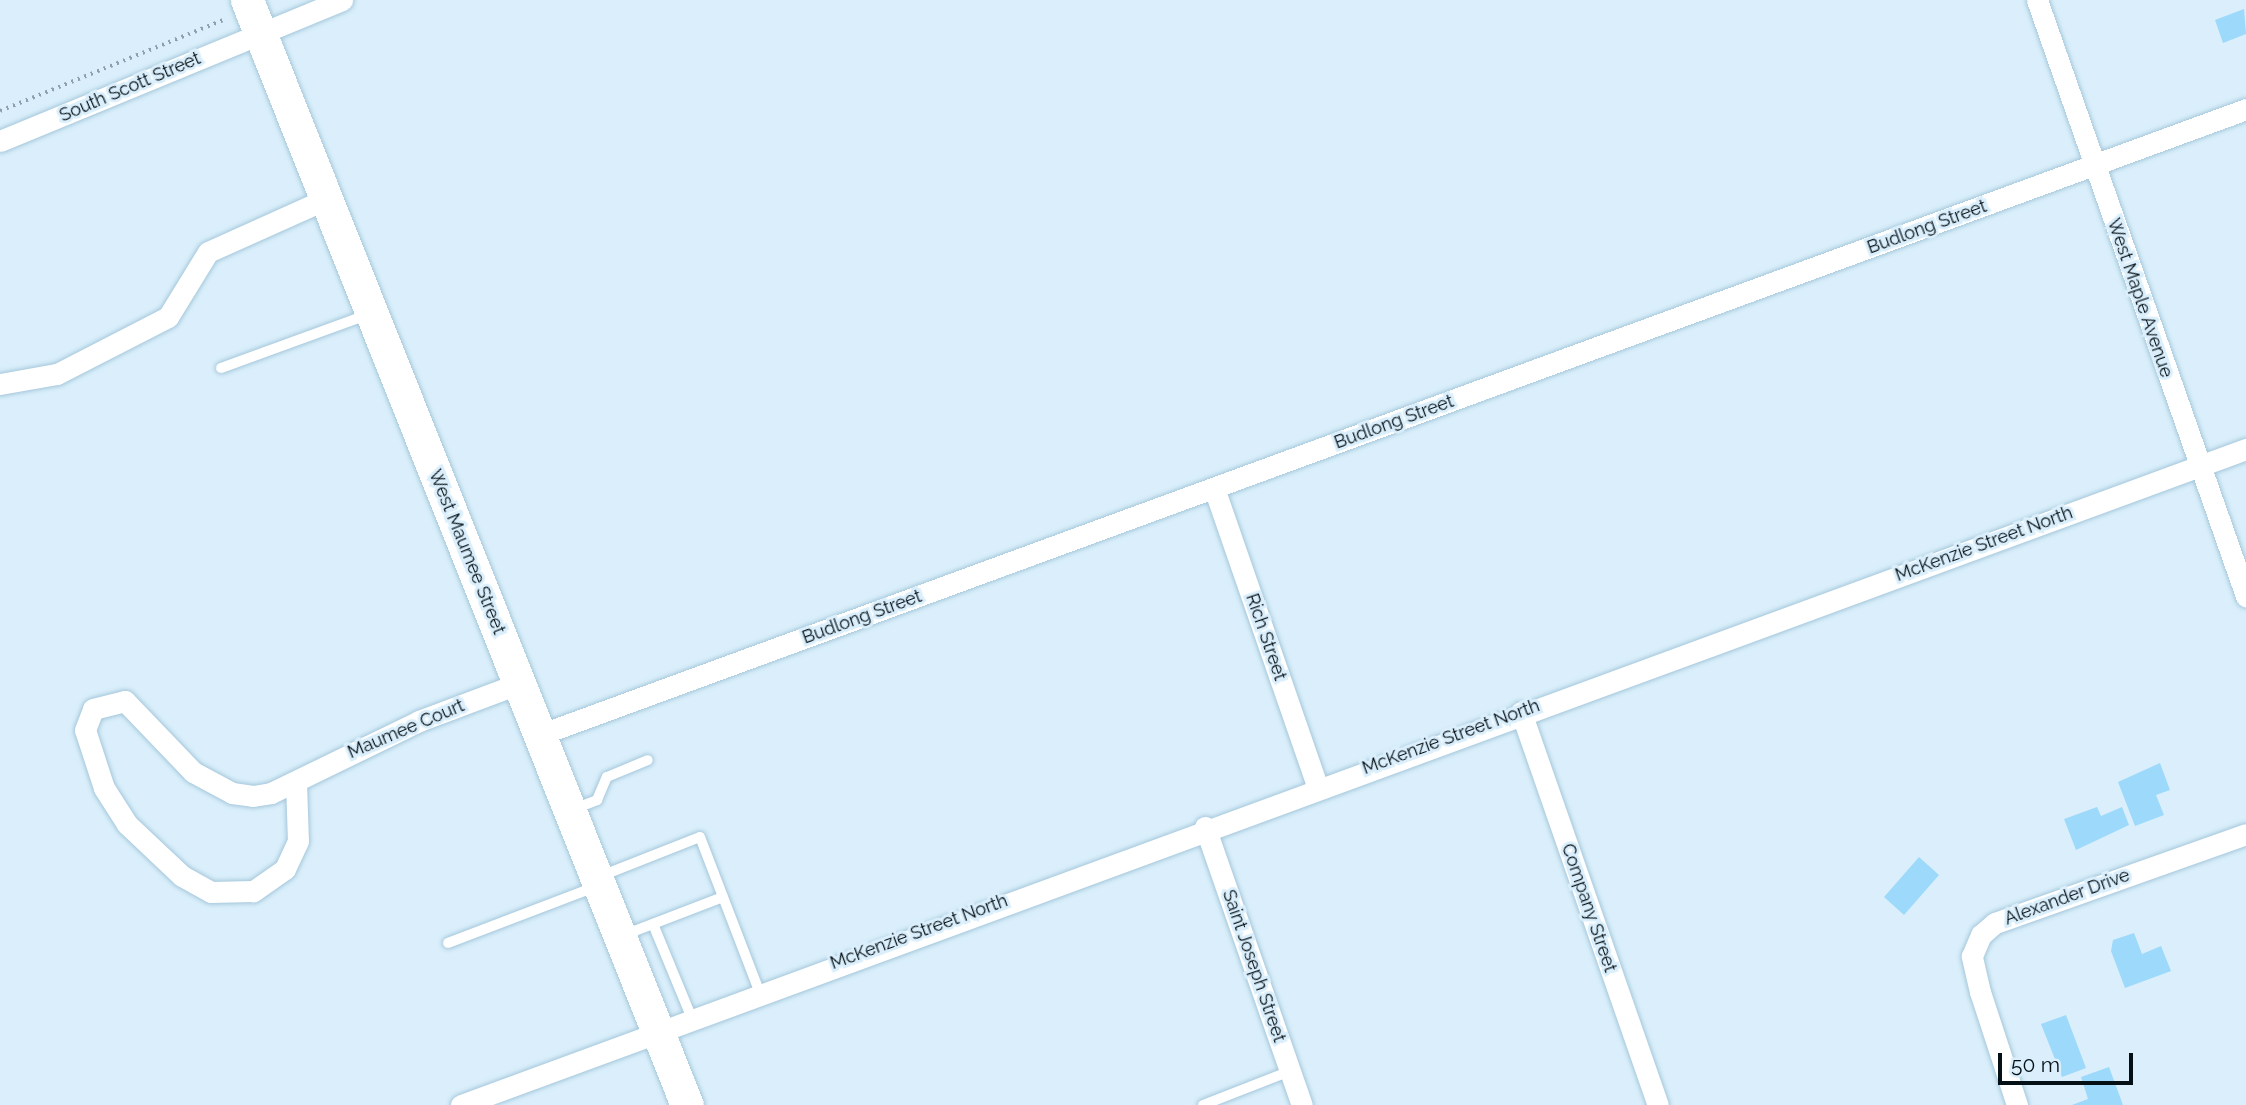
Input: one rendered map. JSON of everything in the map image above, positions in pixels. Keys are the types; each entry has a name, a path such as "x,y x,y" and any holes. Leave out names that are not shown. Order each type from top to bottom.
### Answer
{"main road":[{"name":"West Maumee Street","path":"237,10 260,33 542,734 687,1105"}],"street":[{"name":"South Scott Street","path":"0,141 342,0"},
{"name":"West Maple Avenue","path":"2037,0 2246,596"},
{"name":"Budlong Street","path":"542,734 2246,109"},
{"path":"0,384 57,374 168,317 208,252 326,199"},
{"name":"McKenzie Street North","path":"461,1105 657,1028 2246,449"},
{"name":"Rich Street","path":"1214,488 1317,786"},
{"name":"Maumee Court","path":"296,782 298,841 285,869 253,891 211,892 172,869 127,824 104,788 85,730 93,709 125,701 210,784 253,796 296,782 419,720 520,683"},
{"name":"Company Street","path":"1521,712 1658,1105"},
{"name":"Saint Joseph Street","path":"1205,827 1302,1105"},
{"name":"Alexander Drive","path":"2017,1105 1980,992 1972,956 1981,934 1995,923 2246,834"}],"lane":[{"path":"221,369 372,313"},
{"path":"572,810 597,800 607,777 648,760"},
{"path":"448,943 700,838 759,991"},
{"path":"621,936 723,897"},
{"path":"653,923 691,1016"},
{"path":"1203,1105 1290,1070"}],"path":[{"path":"0,111 237,10"}],"building":[{"path":"2244,9 2246,34 2223,43 2215,20"},
{"path":"2160,763 2170,790 2156,795 2164,815 2135,826 2118,782"},
{"path":"2097,807 2101,816 2122,807 2129,825 2076,850 2064,819"},
{"path":"1919,857 1939,875 1904,915 1884,897"},
{"path":"2134,933 2142,954 2161,946 2171,971 2125,988 2111,951 2113,940"},
{"path":"2066,1015 2086,1068 2062,1077 2041,1024"},
{"path":"2109,1067 2123,1105 2072,1105 2088,1099 2081,1077"}]}
